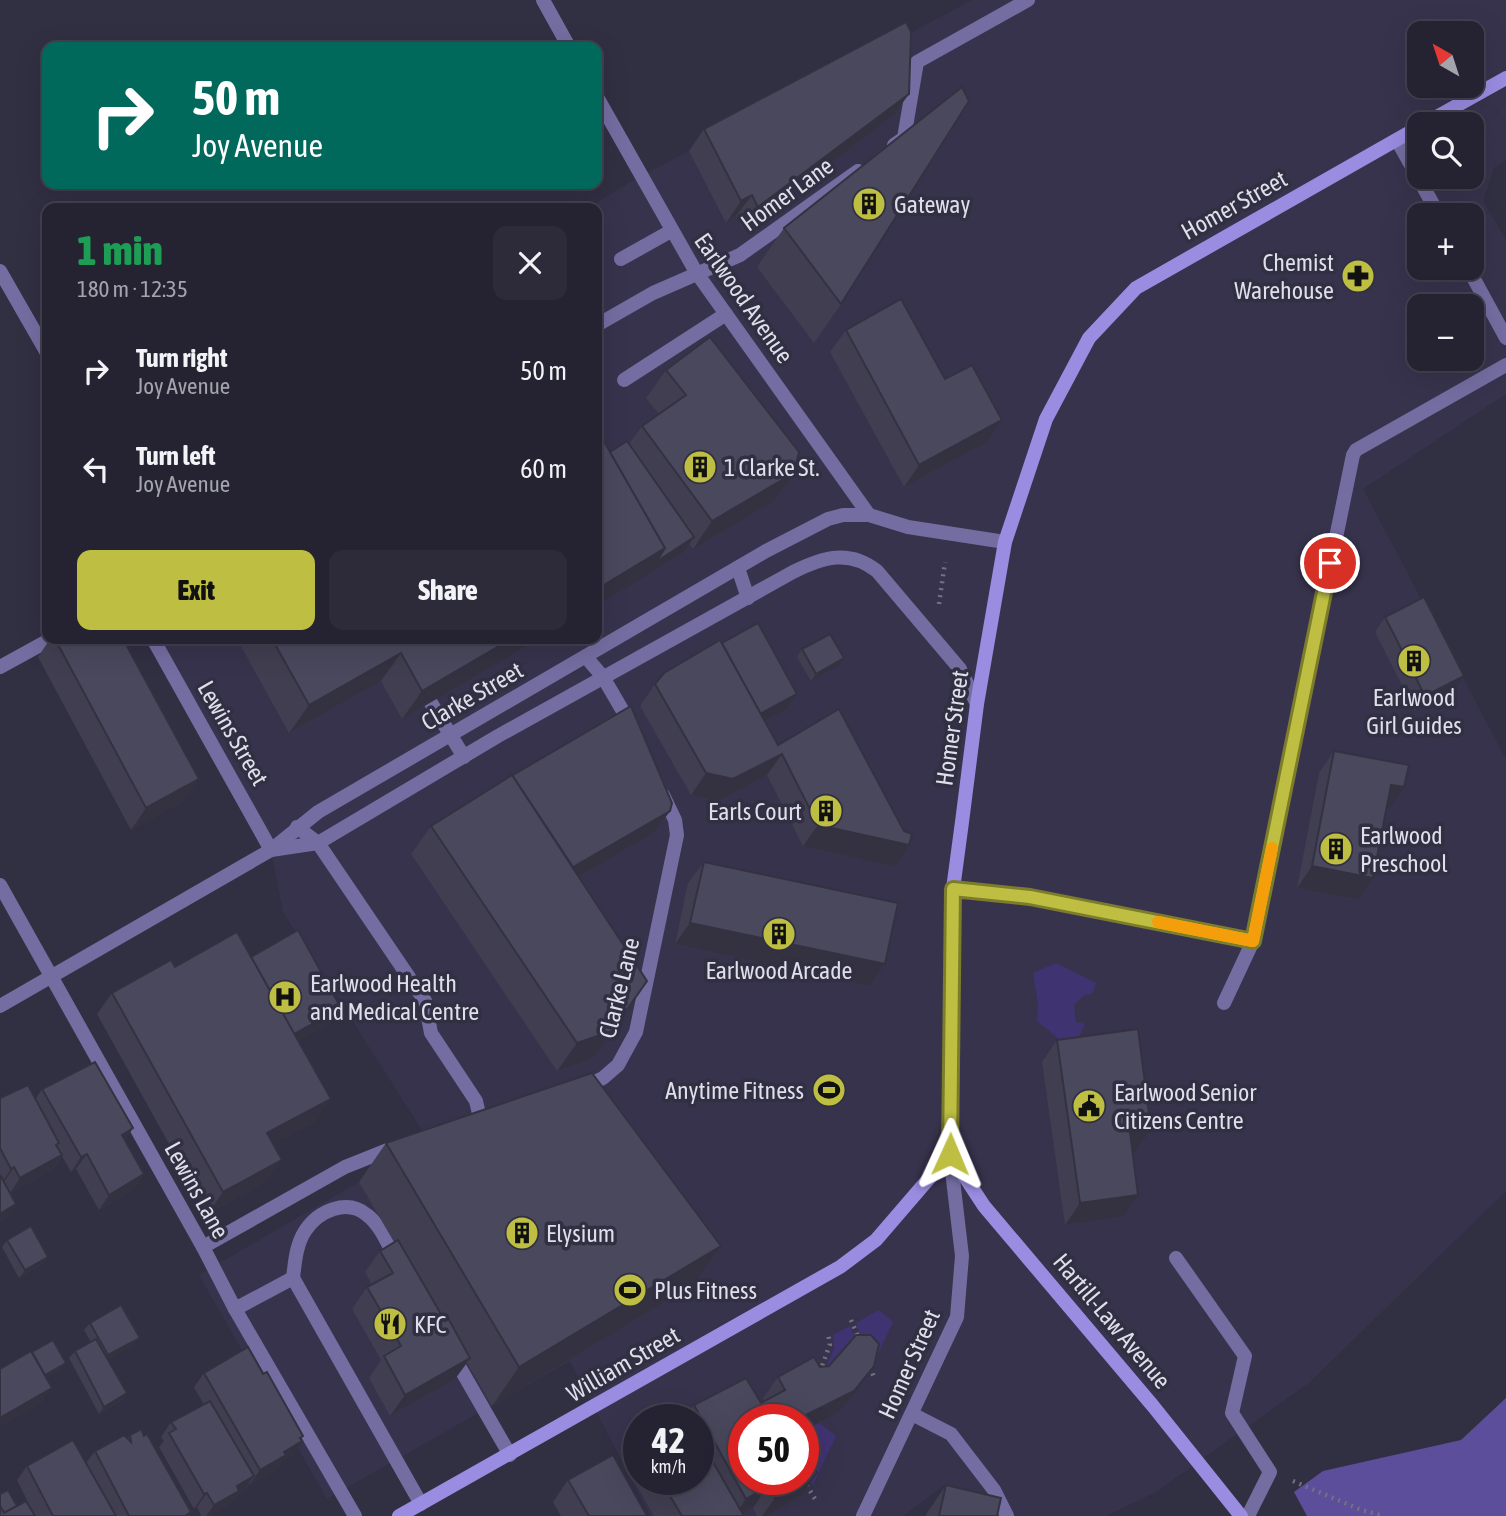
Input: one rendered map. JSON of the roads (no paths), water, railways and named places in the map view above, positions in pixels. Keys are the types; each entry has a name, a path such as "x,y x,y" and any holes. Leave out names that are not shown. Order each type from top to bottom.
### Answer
{"main road":[{"path":"1445,112 1506,78"},
{"name":"Homer Street","path":"950,1154 953,889 977,704 1005,542 1046,419 1076,358 1111,311 1154,276 1407,134"},
{"name":"William Street","path":"399,1516 851,1260 876,1240 950,1154"},
{"name":"Hartill-Law Avenue","path":"950,1154 984,1206 1153,1406 1241,1516"}],"street":[{"path":"543,0 566,42"},
{"name":"Homer Lane","path":"602,322 696,272 740,255 904,138 917,62 1028,0"},
{"name":"Earlwood Avenue","path":"602,106 696,272 869,515"},
{"path":"1397,140 1432,203"},
{"path":"621,259 671,231"},
{"path":"0,271 42,344"},
{"path":"1475,280 1506,338"},
{"path":"624,380 726,314"},
{"path":"1224,1003 1253,941 1353,455 1356,450 1506,365"},
{"name":"Clarke Street","path":"0,1006 271,850 297,827 450,734 828,519 869,515 908,527 1005,542"},
{"name":"Clarke Street","path":"271,850 318,843 603,677 830,556 866,562 888,583 960,669 977,704"},
{"path":"738,568 748,598"},
{"path":"0,667 42,644"},
{"name":"Lewins Street","path":"156,644 271,850"},
{"path":"586,657 603,677 637,737"},
{"path":"431,703 464,757"},
{"name":"Clarke Lane","path":"572,1091 603,1078 618,1065 636,1032 677,835 675,820 659,785"},
{"path":"297,827 318,843 425,1002 431,1033 476,1101 480,1119"},
{"name":"Lewins Lane","path":"0,885 235,1309 355,1516"},
{"path":"953,889 1030,897 1253,941"},
{"path":"203,1247 345,1167 415,1141"},
{"name":"Homer Street","path":"863,1516 957,1317 962,1256 950,1154"},
{"path":"406,1276 368,1215 354,1208 337,1207 320,1216 306,1230 296,1252 293,1278 421,1504"},
{"path":"1176,1258 1245,1356 1232,1413 1270,1472 1248,1516"},
{"path":"235,1309 293,1278"},
{"path":"446,1345 510,1455"},
{"path":"912,1414 951,1434 994,1490 1007,1516"}],"place":[{"name":"Gateway","path":"869,204"},
{"name":"Chemist Warehouse","path":"1358,276"},
{"name":"1 Clarke St.","path":"700,467"},
{"name":"Earlwood Girl Guides","path":"1414,661"},
{"name":"Earls Court","path":"826,811"},
{"name":"Earlwood Preschool","path":"1336,849"},
{"name":"Earlwood Arcade","path":"779,934"},
{"name":"Earlwood Health and Medical Centre","path":"285,997"},
{"name":"Anytime Fitness","path":"829,1090"},
{"name":"Earlwood Senior Citizens Centre","path":"1089,1106"},
{"name":"Elysium","path":"522,1233"},
{"name":"Plus Fitness","path":"630,1290"},
{"name":"KFC","path":"390,1324"}]}
